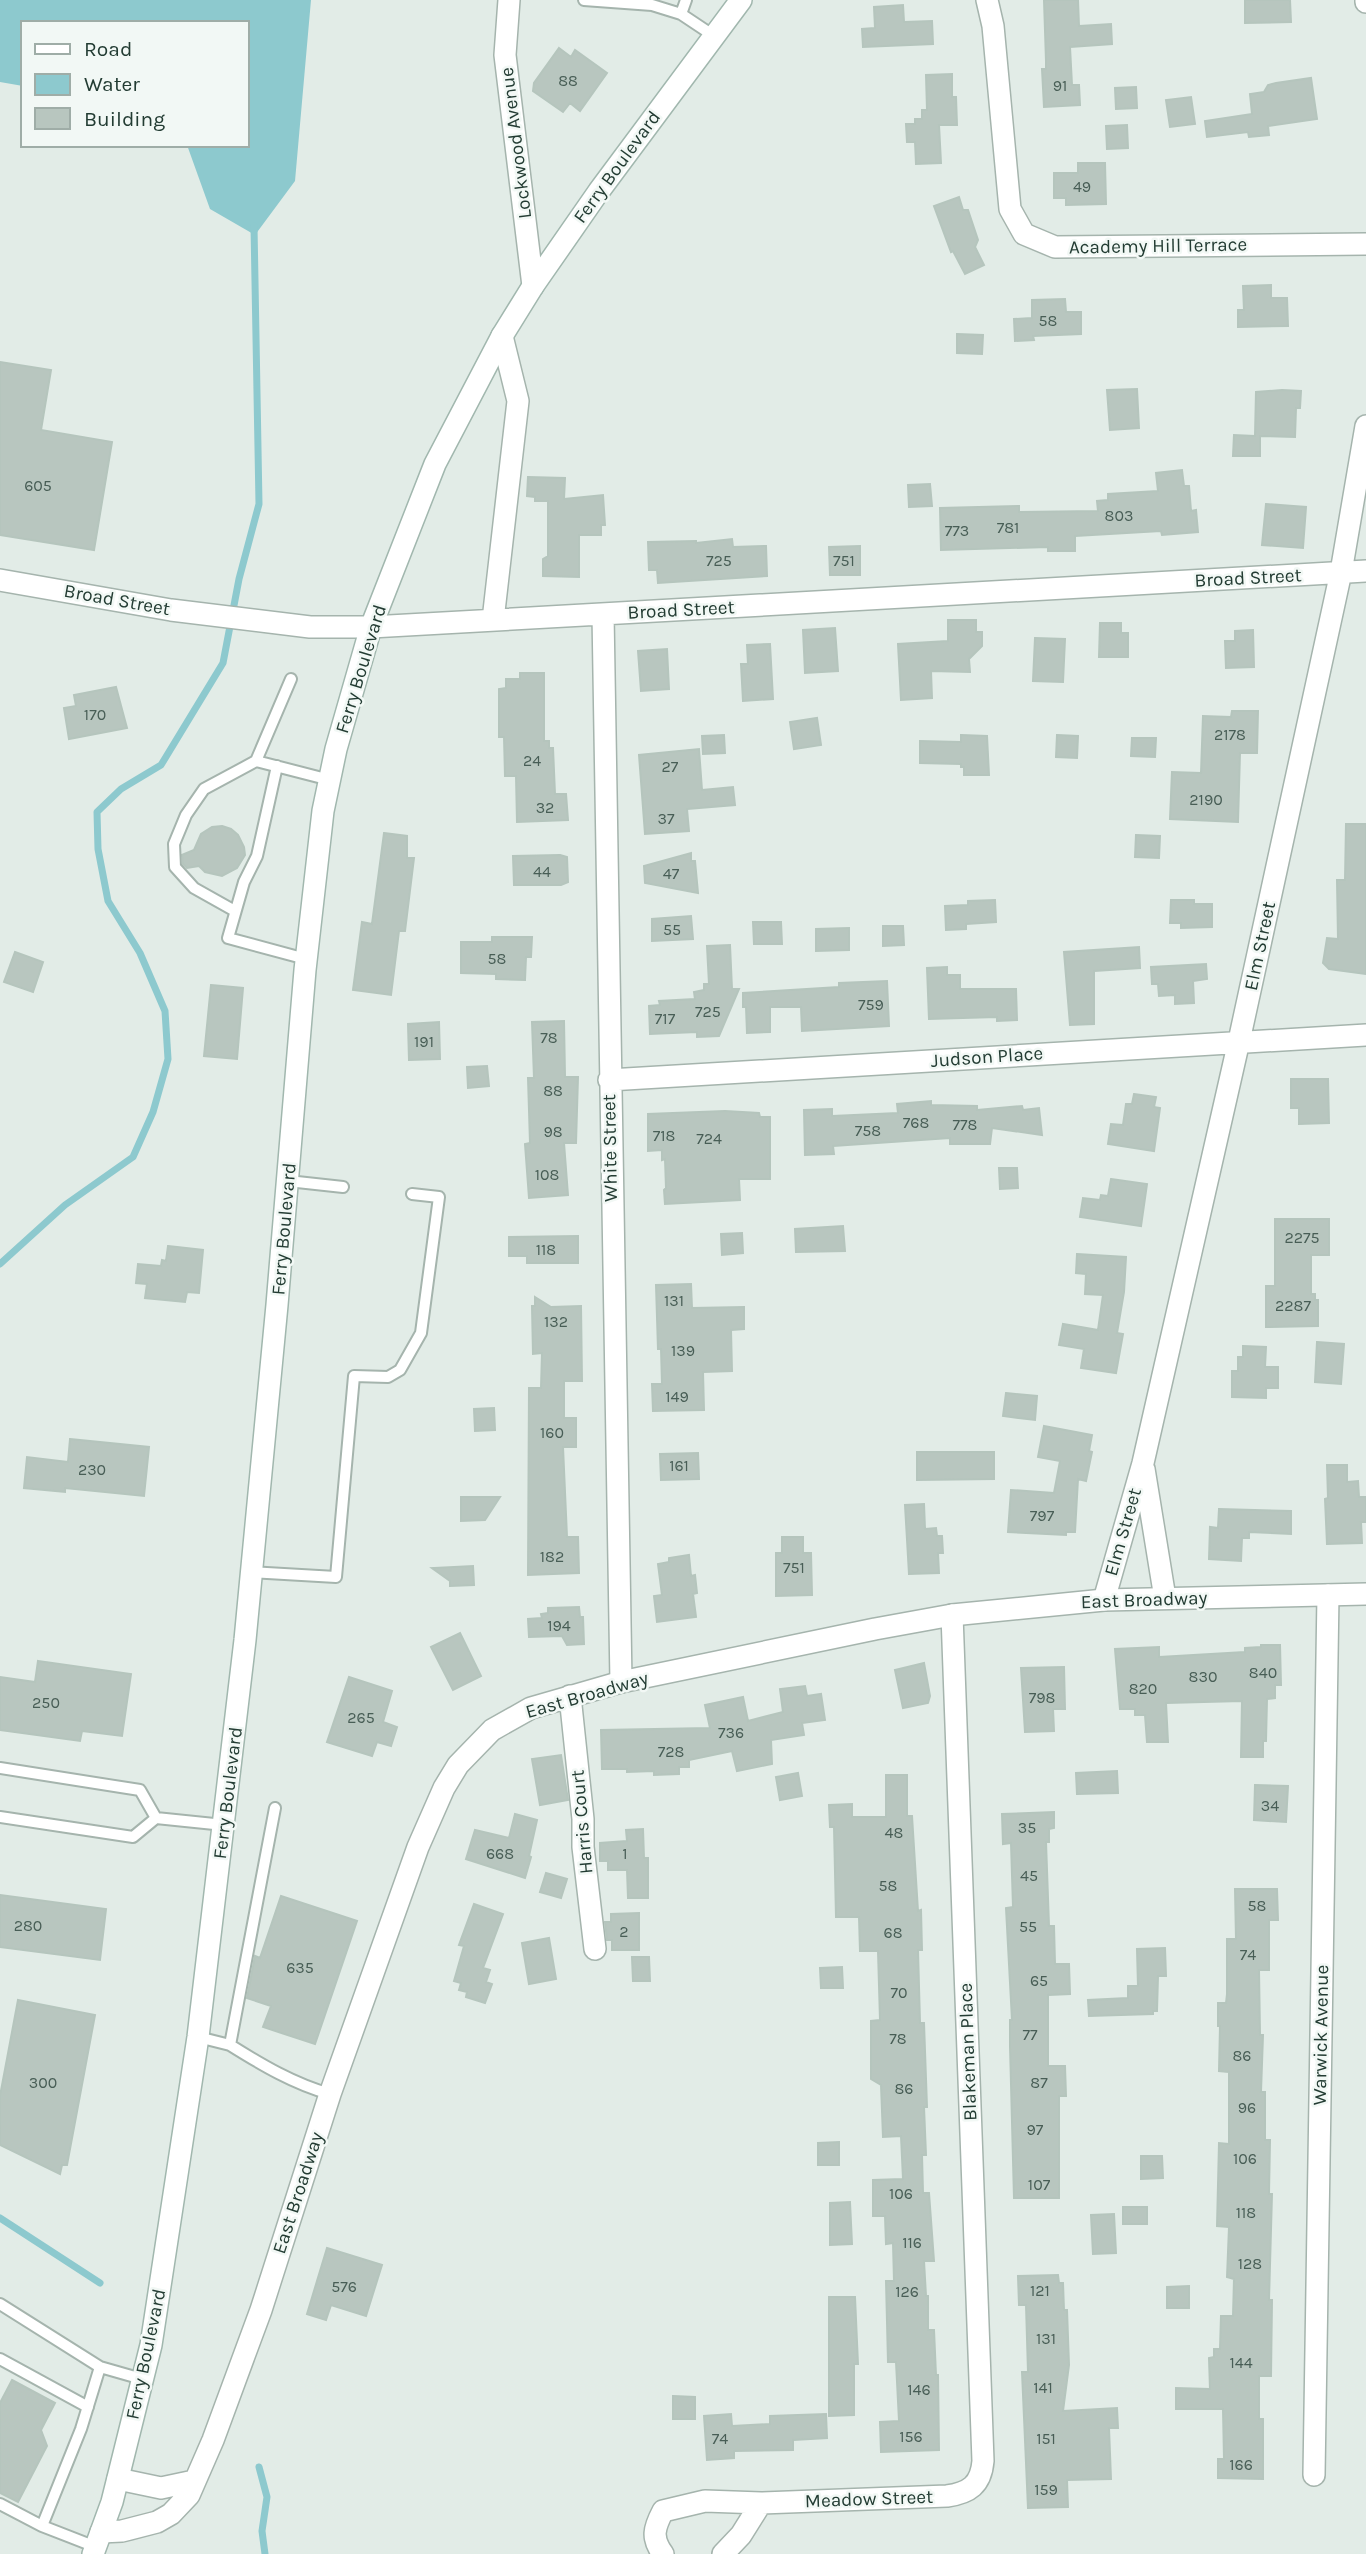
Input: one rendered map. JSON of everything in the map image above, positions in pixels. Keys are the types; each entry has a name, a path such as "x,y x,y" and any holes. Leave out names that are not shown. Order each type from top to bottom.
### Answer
{"street":[{"name":"Lockwood Avenue","path":"509,0 505,55 533,286"},
{"name":"Ferry Boulevard","path":"96,2544 118,2479 150,2345 198,2037 251,1572 306,959 323,811 336,749 371,627 435,464 502,336 599,191 741,0"},
{"name":"Academy Hill Terrace","path":"987,0 993,26 1010,209 1024,234 1055,247 1366,244"},
{"path":"493,620 518,401 502,336"},
{"name":"Elm Street","path":"1104,1600 1143,1463 1239,1041 1341,572 1366,426"},
{"name":"Broad Street","path":"0,580 172,610 310,627 371,627 1366,571"},
{"name":"White Street","path":"603,614 621,1682"},
{"name":"Judson Place","path":"609,1080 1366,1035"},
{"name":"Elm Street","path":"1143,1463 1165,1598"},
{"name":"East Broadway","path":"96,2544 171,2514 190,2495 214,2440 261,2310 330,2094 418,1847 444,1788 458,1765 492,1730 513,1717 570,1696 621,1682 952,1615 1104,1600 1366,1594"},
{"name":"Warwick Avenue","path":"1314,2475 1328,1595"},
{"name":"Blakeman Place","path":"952,1615 983,2462 975,2486"},
{"name":"Harris Court","path":"570,1696 595,1949"},
{"path":"118,2479 161,2488 194,2481"},
{"name":"Meadow Street","path":"663,2554 656,2544 653,2529 663,2511 705,2501 761,2503 947,2496 968,2491 975,2486"},
{"path":"723,2554 741,2535 761,2503"}],"lane":[{"path":"584,0 652,5 681,14 714,36"},
{"path":"681,14 686,0"},
{"path":"235,911 194,888 175,867 174,844 186,815 204,789 256,761 291,679"},
{"path":"256,761 330,780"},
{"path":"277,766 257,856 244,882 228,938 306,959"},
{"path":"288,1181 342,1187"},
{"path":"251,1572 336,1577 354,1376 388,1377 400,1370 421,1333 439,1197 412,1194"},
{"path":"0,1768 140,1790 156,1818"},
{"path":"230,2045 275,1808"},
{"path":"0,1817 133,1837 156,1818 224,1825"},
{"path":"198,2037 230,2045 267,2068 330,2094"},
{"path":"0,2304 100,2367 142,2379"},
{"path":"0,2359 88,2407"},
{"path":"42,2526 88,2407 100,2367"},
{"path":"0,2504 42,2526 96,2544"}],"water":[{"path":"0,0 311,0 295,181 255,235 210,209 188,147 248,147 248,21 21,21 21,86 0,82"}],"building":[{"path":"1044,0 1078,0 1079,26 1111,24 1112,44 1070,47 1072,85 1079,85 1080,105 1044,107"},
{"path":"1245,0 1290,0 1291,22 1245,23"},
{"path":"903,5 904,22 932,21 933,44 863,47 862,29 875,28 874,7"},
{"path":"559,48 571,57 575,50 607,73 580,111 570,103 563,112 533,91 534,83"},
{"path":"952,74 952,97 956,97 957,125 939,125 941,163 916,164 915,142 907,142 906,124 915,124 915,119 922,119 922,110 927,110 926,75"},
{"path":"1311,78 1317,119 1268,126 1269,135 1249,137 1248,132 1207,137 1205,121 1252,114 1250,94 1264,92 1268,85"},
{"path":"1136,87 1137,108 1116,109 1115,88"},
{"path":"1191,97 1195,124 1170,127 1166,100"},
{"path":"1127,125 1128,148 1107,149 1106,126"},
{"path":"1078,163 1105,163 1106,204 1066,205 1066,198 1054,198 1054,173 1078,173"},
{"path":"959,197 963,210 968,210 978,240 975,247 984,265 965,274 953,251 951,252 934,206"},
{"path":"1271,285 1271,298 1287,298 1288,326 1238,327 1238,310 1244,310 1243,286"},
{"path":"1065,299 1066,312 1081,312 1081,334 1033,336 1034,340 1015,341 1014,319 1032,318 1032,300"},
{"path":"957,334 983,335 982,354 957,353"},
{"path":"0,362 51,370 41,430 112,442 94,550 0,535"},
{"path":"1137,389 1139,428 1110,430 1107,390"},
{"path":"1301,391 1300,408 1296,408 1295,437 1260,436 1260,456 1233,456 1234,435 1255,436 1256,392"},
{"path":"1182,470 1184,486 1189,486 1191,511 1196,510 1198,532 1162,535 1161,531 1075,536 1075,551 1048,551 1048,547 941,550 940,508 1019,506 1019,512 1098,511 1097,501 1108,500 1108,494 1158,491 1156,473"},
{"path":"528,477 565,478 564,499 603,495 605,525 601,525 601,535 579,535 579,577 543,576 543,559 548,556 548,501 535,501 535,497 527,496"},
{"path":"930,484 932,506 909,507 908,485"},
{"path":"1266,504 1306,507 1303,548 1262,545"},
{"path":"732,539 733,547 766,546 767,576 658,583 657,570 649,570 648,542 696,543"},
{"path":"860,546 860,575 830,575 829,547"},
{"path":"948,620 976,620 976,632 982,632 982,646 969,659 970,672 931,671 932,698 901,700 898,644 948,641"},
{"path":"1100,623 1121,623 1121,633 1128,633 1128,657 1099,657"},
{"path":"835,628 838,671 805,673 803,630"},
{"path":"1253,630 1254,667 1226,668 1225,641 1235,641 1235,631"},
{"path":"1035,638 1065,639 1063,682 1033,681"},
{"path":"770,644 773,699 743,701 741,664 748,664 747,645"},
{"path":"667,649 669,689 641,691 638,651"},
{"path":"520,673 544,673 544,741 549,741 549,748 553,748 555,794 566,794 568,820 517,822 516,776 505,776 504,737 499,737 499,689 506,688 506,679 520,679"},
{"path":"116,687 127,728 69,739 64,708 76,706 74,695"},
{"path":"1232,711 1258,711 1257,753 1240,753 1238,822 1170,819 1172,772 1201,773 1203,716 1231,717"},
{"path":"817,718 821,745 794,749 790,722"},
{"path":"724,735 725,753 703,754 702,736"},
{"path":"961,735 987,736 989,775 964,775 964,767 961,767 961,764 920,763 920,741 961,742"},
{"path":"1057,735 1078,736 1077,758 1056,757"},
{"path":"1132,738 1156,738 1155,757 1131,756"},
{"path":"699,749 702,790 733,787 735,805 687,809 689,831 645,834 639,755"},
{"path":"1346,824 1366,824 1366,974 1329,969 1323,963 1327,938 1338,939 1337,880 1345,880"},
{"path":"222,826 238,835 244,847 245,855 237,868 222,876 205,872 199,866 187,868 183,864 182,855 194,850 201,834 212,827"},
{"path":"384,833 407,836 407,858 414,858 405,931 399,931 391,995 353,990 362,922 372,924"},
{"path":"1136,835 1160,836 1159,858 1135,857"},
{"path":"691,853 691,861 695,861 698,893 645,883 644,866"},
{"path":"513,856 567,857 568,882 561,885 514,885"},
{"path":"995,900 996,922 966,924 966,929 946,930 945,906 968,905 968,901"},
{"path":"1171,900 1194,900 1194,904 1212,904 1212,927 1181,928 1181,923 1170,923"},
{"path":"691,916 693,939 652,941 652,919"},
{"path":"753,922 781,922 782,944 754,944"},
{"path":"883,926 903,926 904,945 883,946"},
{"path":"849,928 849,950 816,951 816,929"},
{"path":"492,937 532,937 531,957 526,957 525,980 496,979 496,974 461,973 461,942 492,942"},
{"path":"730,945 732,989 739,989 719,1036 697,1037 697,1032 650,1034 649,1006 660,1005 659,1001 695,999 694,992 704,990 704,984 709,984 707,946"},
{"path":"1139,947 1140,968 1094,971 1094,1024 1070,1025 1064,952"},
{"path":"15,952 43,962 33,992 4,982"},
{"path":"1206,964 1207,979 1193,981 1194,1003 1175,1004 1175,995 1159,996 1158,984 1152,984 1151,967"},
{"path":"947,967 947,975 960,975 960,989 1016,989 1017,1020 997,1021 997,1017 929,1019 927,968"},
{"path":"887,981 889,1026 802,1031 801,1007 770,1007 770,1032 747,1033 743,993"},
{"path":"211,985 243,988 237,1059 204,1056"},
{"path":"564,1021 565,1077 578,1077 576,1143 564,1143 568,1195 529,1198 525,1144 530,1143 528,1078 534,1078 532,1022"},
{"path":"439,1022 440,1059 409,1060 408,1024"},
{"path":"487,1066 489,1086 468,1088 467,1067"},
{"path":"1291,1079 1328,1079 1329,1123 1299,1124 1299,1108 1291,1108"},
{"path":"1134,1094 1156,1097 1154,1107 1160,1108 1154,1151 1108,1144 1111,1124 1123,1125 1126,1104 1132,1104"},
{"path":"931,1101 931,1105 977,1106 977,1110 1022,1106 1023,1110 1039,1108 1042,1135 992,1128 990,1144 950,1144 950,1138 833,1146 834,1154 805,1155 804,1110 832,1109 832,1116 898,1113 897,1104"},
{"path":"725,1111 759,1113 760,1117 770,1117 770,1179 739,1179 740,1200 665,1204 665,1159 662,1160 662,1150 648,1151 648,1114"},
{"path":"999,1168 1017,1168 1018,1188 1000,1189"},
{"path":"1111,1179 1147,1184 1141,1226 1080,1217 1083,1198 1100,1200 1101,1195 1108,1196"},
{"path":"1275,1219 1329,1219 1329,1255 1311,1255 1311,1294 1315,1294 1315,1300 1318,1300 1318,1326 1266,1327 1266,1286 1275,1286"},
{"path":"843,1226 845,1251 796,1252 795,1229"},
{"path":"742,1233 743,1253 722,1255 721,1234"},
{"path":"578,1236 578,1263 527,1263 527,1256 509,1256 509,1237"},
{"path":"168,1246 203,1250 199,1293 187,1292 185,1302 145,1298 147,1284 136,1283 138,1264 161,1266 162,1260 166,1261"},
{"path":"1077,1254 1126,1257 1124,1292 1117,1333 1123,1334 1116,1373 1081,1368 1084,1349 1059,1345 1063,1324 1098,1330 1103,1295 1085,1294 1086,1274 1076,1273"},
{"path":"691,1284 692,1308 744,1307 744,1329 731,1330 732,1371 703,1372 704,1410 653,1411 652,1384 662,1384 656,1285"},
{"path":"535,1297 551,1307 581,1306 582,1381 564,1381 564,1418 576,1418 576,1447 563,1447 567,1537 578,1537 579,1573 528,1575 529,1388 541,1388 542,1353 533,1354 532,1306 535,1306"},
{"path":"1317,1342 1344,1344 1341,1384 1315,1382"},
{"path":"1243,1346 1266,1347 1265,1367 1278,1367 1278,1388 1266,1388 1266,1398 1232,1397 1232,1371 1238,1371 1238,1357 1243,1357"},
{"path":"1006,1393 1037,1396 1035,1420 1003,1416"},
{"path":"494,1408 495,1430 475,1431 474,1409"},
{"path":"1044,1426 1092,1435 1089,1451 1092,1452 1086,1481 1078,1479 1075,1532 1066,1532 1066,1535 1008,1532 1011,1490 1054,1493 1060,1461 1038,1457"},
{"path":"70,1439 149,1447 144,1496 65,1488 65,1492 24,1488 27,1457 68,1462"},
{"path":"917,1452 994,1452 994,1479 917,1480"},
{"path":"698,1453 699,1479 661,1480 660,1454"},
{"path":"1327,1465 1347,1465 1347,1482 1358,1481 1359,1497 1366,1497 1366,1522 1361,1522 1362,1543 1327,1544"},
{"path":"461,1497 500,1497 485,1520 461,1521"},
{"path":"924,1504 925,1529 936,1528 937,1536 942,1536 943,1553 938,1553 939,1573 909,1574 905,1505"},
{"path":"1219,1509 1291,1511 1291,1534 1249,1532 1249,1538 1242,1538 1241,1561 1209,1559 1210,1527 1218,1528"},
{"path":"782,1537 803,1537 803,1553 811,1553 812,1595 776,1596 776,1553 782,1553"},
{"path":"689,1555 691,1576 695,1575 697,1593 693,1594 696,1617 657,1622 654,1596 662,1595 658,1564 669,1562 669,1558"},
{"path":"473,1566 474,1585 450,1586 450,1581 432,1568"},
{"path":"579,1607 580,1617 583,1617 584,1644 567,1645 562,1636 529,1637 528,1619 542,1618 541,1614 548,1613 548,1608"},
{"path":"460,1633 481,1676 453,1690 431,1647"},
{"path":"1280,1645 1281,1685 1275,1685 1275,1698 1267,1699 1263,1757 1241,1757 1242,1701 1166,1703 1168,1742 1147,1742 1145,1715 1135,1715 1135,1709 1120,1709 1115,1649 1159,1647 1159,1657 1245,1652 1245,1648"},
{"path":"38,1661 131,1674 122,1736 82,1731 80,1741 0,1730 0,1677 35,1682"},
{"path":"924,1663 930,1696 928,1703 903,1708 895,1670"},
{"path":"1064,1667 1065,1709 1053,1709 1054,1731 1025,1732 1021,1668"},
{"path":"349,1677 392,1691 383,1722 397,1727 391,1746 377,1742 372,1756 327,1742"},
{"path":"805,1686 807,1696 821,1694 825,1720 802,1723 804,1735 771,1740 772,1764 737,1771 732,1751 689,1760 689,1767 679,1767 679,1774 654,1775 654,1771 602,1769 601,1730 710,1728 705,1705 743,1697 748,1721 783,1712 780,1689"},
{"path":"561,1755 568,1800 540,1805 532,1759"},
{"path":"1117,1771 1118,1793 1077,1794 1076,1773"},
{"path":"798,1773 802,1796 780,1800 776,1777"},
{"path":"886,1775 907,1775 907,1816 912,1816 918,1911 921,1910 922,1950 918,1950 920,2023 924,2023 927,2107 924,2107 926,2155 922,2155 923,2193 929,2193 934,2261 924,2261 928,2330 934,2330 938,2375 939,2450 881,2452 880,2422 899,2421 896,2362 888,2362 886,2281 894,2281 893,2243 886,2244 885,2216 873,2216 873,2180 903,2179 901,2136 883,2137 881,2085 871,2079 871,2021 880,2020 878,1951 860,1951 859,1917 836,1917 834,1827 830,1827 829,1805 852,1804 852,1817 886,1817"},
{"path":"1255,1785 1288,1786 1286,1822 1254,1820"},
{"path":"1054,1812 1054,1828 1049,1829 1049,1842 1046,1842 1049,1926 1054,1926 1055,1964 1069,1964 1070,1994 1048,1995 1048,2066 1065,2066 1066,2096 1059,2096 1059,2198 1014,2198 1010,2046 1012,2020 1006,1908 1013,1907 1011,1843 1003,1844 1002,1814"},
{"path":"515,1814 537,1820 525,1878 466,1859 475,1830 509,1838"},
{"path":"643,1829 644,1858 648,1858 648,1898 628,1898 627,1870 608,1870 608,1861 600,1861 600,1843 627,1841 626,1830"},
{"path":"546,1873 567,1879 561,1898 540,1892"},
{"path":"1235,1889 1277,1889 1278,1920 1269,1920 1269,1970 1259,1970 1260,2035 1263,2035 1261,2092 1265,2092 1265,2140 1270,2140 1269,2194 1272,2194 1269,2300 1272,2300 1271,2376 1259,2376 1259,2419 1263,2419 1263,2479 1218,2478 1218,2459 1224,2459 1223,2409 1176,2409 1176,2388 1210,2389 1209,2358 1214,2357 1214,2349 1220,2349 1221,2316 1233,2316 1234,2279 1227,2277 1229,2227 1217,2226 1219,2143 1229,2144 1229,2072 1219,2071 1218,2003 1226,2003 1227,1939 1236,1939"},
{"path":"0,1895 106,1909 100,1960 0,1947"},
{"path":"281,1896 357,1921 315,2044 263,2027 271,2006 247,1998 255,1956 260,1958"},
{"path":"474,1904 503,1914 483,1968 490,1970 486,1982 492,1984 485,2003 466,1997 467,1992 459,1990 461,1983 454,1981 464,1946 459,1945"},
{"path":"639,1913 639,1950 612,1950 612,1940 607,1940 605,1922 611,1922 611,1914"},
{"path":"549,1938 556,1979 529,1984 522,1943"},
{"path":"1165,1948 1166,1976 1158,1976 1157,2011 1153,2011 1153,2014 1089,2016 1088,2000 1128,1998 1128,1986 1138,1986 1137,1949"},
{"path":"632,1957 649,1957 650,1981 633,1981"},
{"path":"842,1967 843,1988 821,1988 820,1968"},
{"path":"18,2000 95,2015 67,2165 62,2165 60,2174 0,2145 0,2096"},
{"path":"839,2142 839,2165 818,2165 818,2143"},
{"path":"1141,2156 1162,2156 1163,2178 1141,2179"},
{"path":"850,2202 852,2244 830,2245 830,2203"},
{"path":"1123,2207 1147,2207 1147,2224 1123,2224"},
{"path":"1114,2214 1116,2253 1093,2254 1091,2215"},
{"path":"327,2248 382,2265 366,2316 331,2305 326,2320 307,2314"},
{"path":"1058,2275 1059,2283 1063,2283 1064,2310 1067,2310 1069,2365 1063,2411 1117,2408 1118,2428 1109,2428 1111,2479 1067,2480 1068,2507 1028,2508 1022,2372 1028,2372 1026,2305 1019,2305 1018,2276"},
{"path":"1189,2286 1189,2308 1167,2308 1167,2287"},
{"path":"829,2297 855,2297 858,2364 854,2364 854,2415 829,2416"},
{"path":"12,2380 55,2403 41,2430 47,2446 18,2502 0,2493 0,2403"},
{"path":"673,2396 695,2397 695,2419 673,2419"},
{"path":"731,2414 732,2426 770,2424 770,2416 826,2414 827,2438 793,2440 793,2450 734,2451 734,2458 707,2460 704,2416"}],"waterway":[{"path":"0,1264 65,1205 133,1157 153,1112 168,1059 165,1011 140,953 108,901 98,849 97,812 121,789 161,765 223,663 239,579 259,504 254,226"},
{"path":"0,2218 100,2283"},
{"path":"259,2467 267,2497 262,2531 265,2554"}]}
